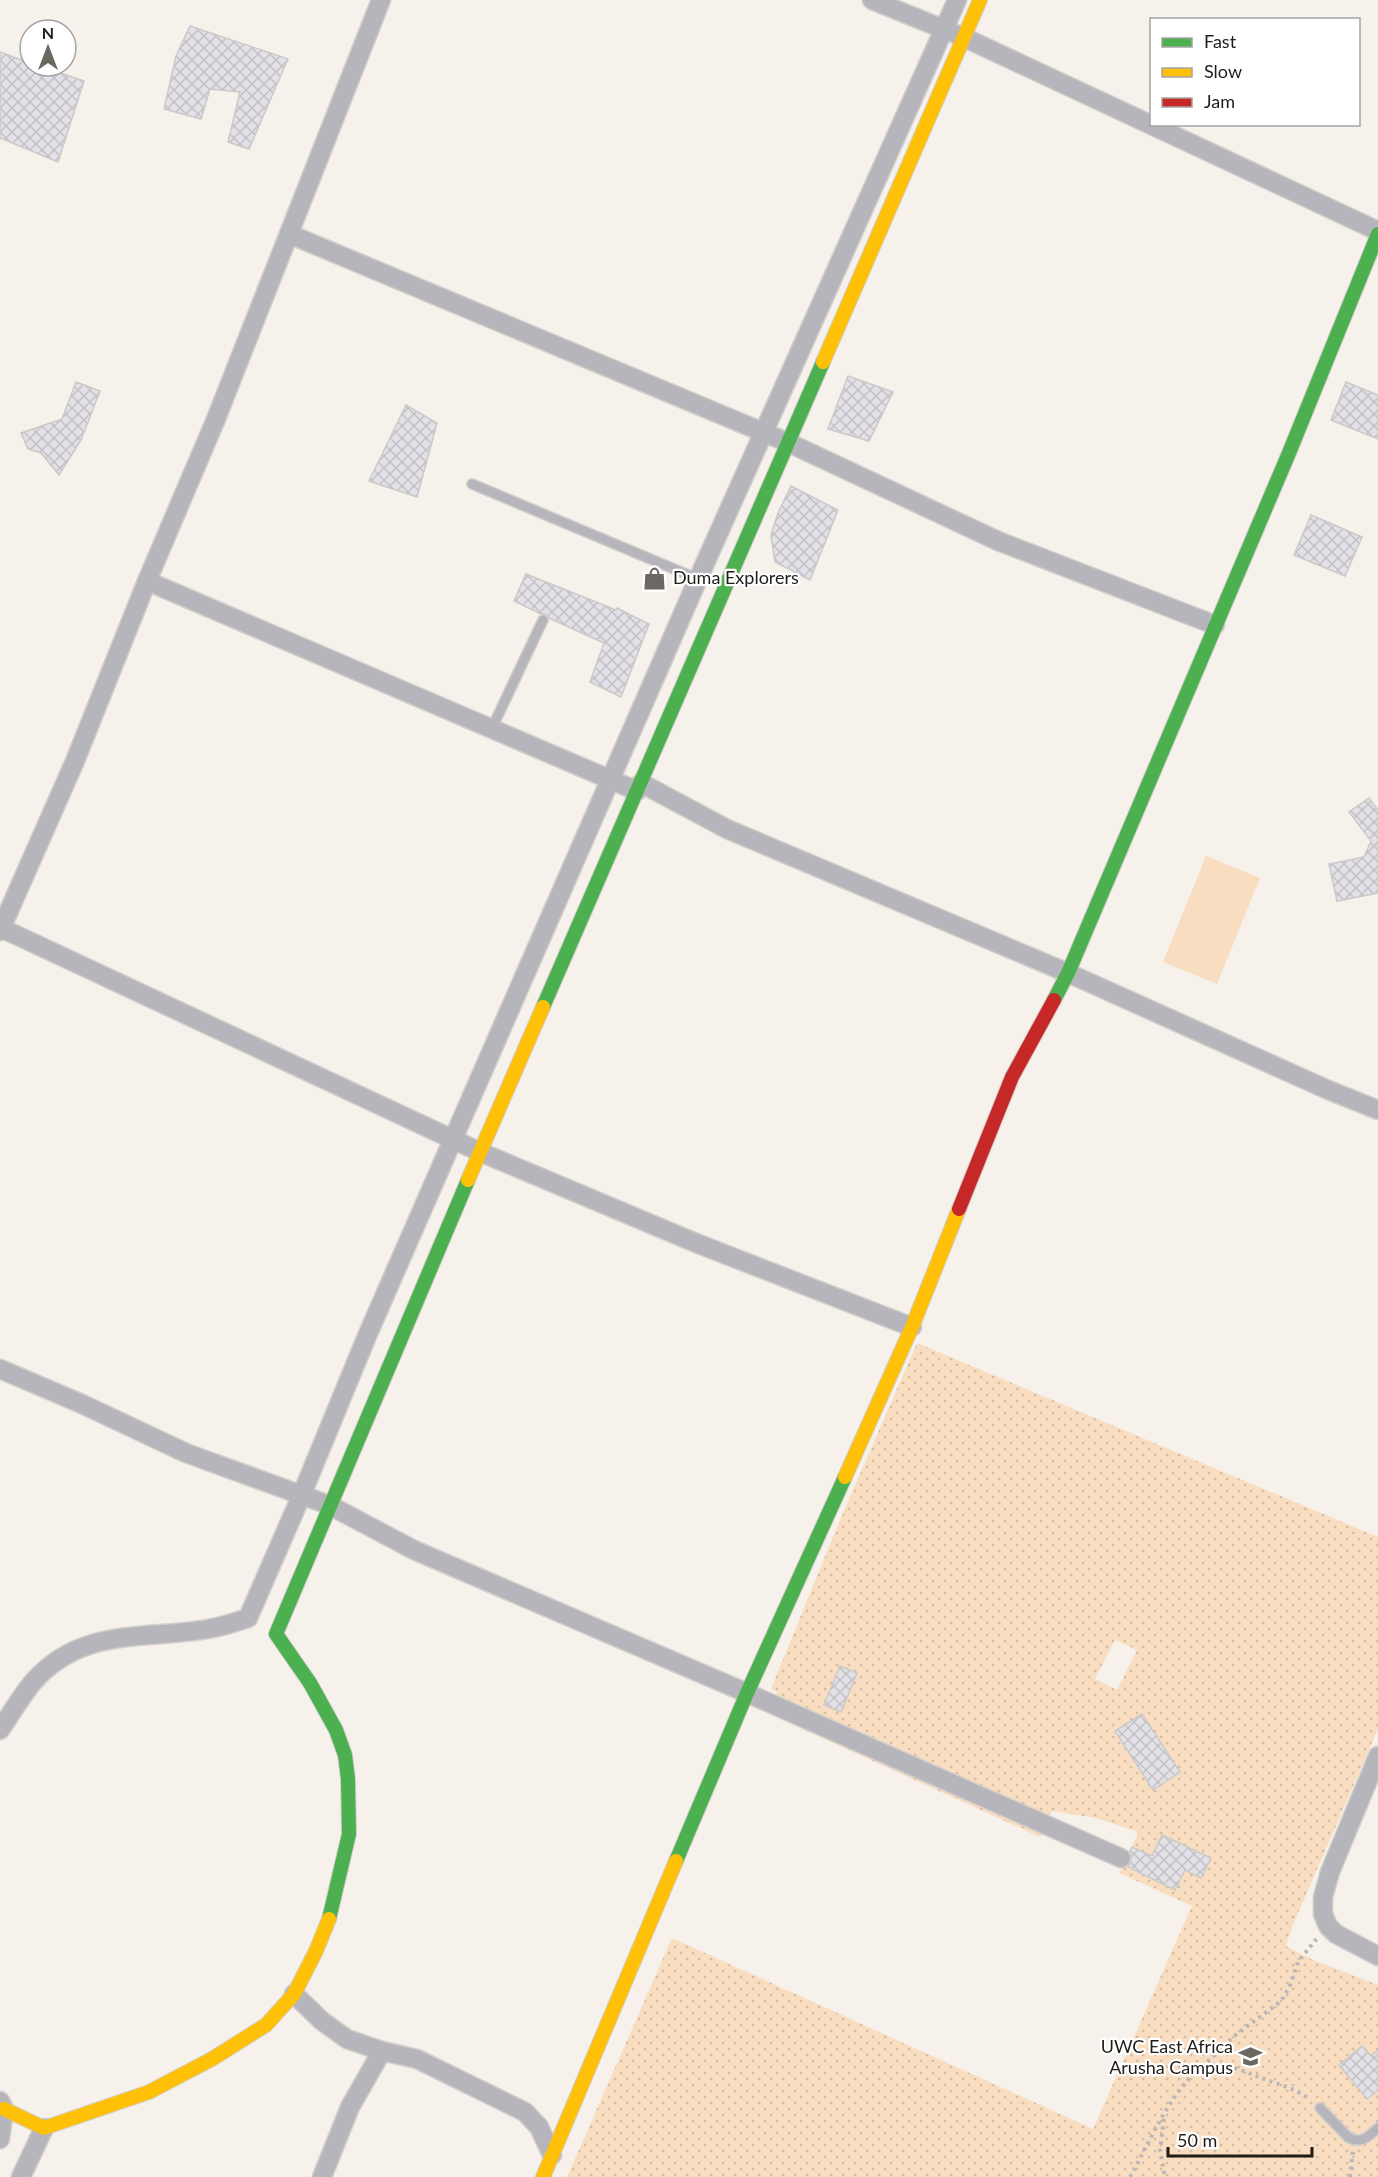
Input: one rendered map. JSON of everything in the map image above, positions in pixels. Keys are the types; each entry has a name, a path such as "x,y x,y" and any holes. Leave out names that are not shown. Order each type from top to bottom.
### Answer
{"street":[{"path":"381,0 216,418 147,581 75,761 1,930 480,1152 696,1243 912,1327"},
{"path":"872,0 963,37 1150,125"},
{"path":"248,1618 367,1336 610,779 957,0"},
{"path":"276,1634 328,1505 480,1152 980,0"},
{"path":"543,2177 747,1693 912,1327 1012,1077 1068,973 1289,453 1378,232 1152,126"},
{"path":"289,234 789,442 998,541 1215,625"},
{"path":"147,581 610,779 639,787 727,829 1068,973 1326,1089 1378,1110"},
{"path":"0,1369 82,1404 186,1453 328,1505 414,1550 747,1693 1121,1858"},
{"path":"0,1730 34,1681 75,1649 106,1639 209,1629 248,1618 276,1634 310,1683 336,1730 345,1755 350,1802 349,1834 331,1913 316,1951 294,1994 266,2025 201,2065 149,2092 44,2127 2,2105 0,2139"},
{"path":"1378,1756 1330,1872 1323,1897 1323,1914 1328,1926 1336,1934 1378,1956"},
{"path":"294,1994 322,2021 348,2039 382,2051 417,2059 525,2112 539,2127 552,2155"},
{"path":"321,2177 350,2107 382,2051"},
{"path":"21,2177 44,2127"}],"lane":[{"path":"472,484 698,579"},
{"path":"492,728 543,620"},
{"path":"1320,2108 1349,2138 1355,2141 1365,2139 1378,2128"}],"path":[{"path":"1130,2177 1182,2085 1233,2037 1281,2001 1289,1988 1298,1962 1328,1926"},
{"path":"1201,2067 1221,2065 1242,2070 1296,2091 1320,2108"},
{"path":"1166,2177 1160,2150 1162,2123 1168,2107"},
{"path":"1350,2177 1355,2141"}],"shaded area":[{"path":"1206,856 1260,878 1217,984 1163,962"},
{"path":"917,1343 1378,1537 1378,1729 1292,1927 1286,1946 1311,1959 1378,1985 1378,2058 1374,2053 1371,2056 1368,2098 1378,2090 1378,2177 567,2177 672,1938 1093,2129 1192,1906 1119,1873 1124,1865 1147,1876 1168,1868 1161,1884 1175,1890 1183,1873 1132,1847 1138,1832 1096,1818 1052,1811 1040,1837 767,1713 777,1692 771,1689 840,1520","holes":["1115,1640 1137,1650 1117,1690 1095,1679","840,1666 857,1673 841,1711 824,1704","1142,1714 1180,1773 1152,1789 1115,1732","1196,1851 1211,1858 1201,1878 1186,1871"]}],"building":[{"path":"190,26 288,59 249,149 228,142 240,92 210,89 201,119 164,109 176,56"},
{"path":"0,52 18,59 18,78 75,78 84,81 58,162 0,138"},
{"path":"848,376 893,392 869,441 828,429"},
{"path":"76,382 100,391 81,440 59,475 41,453 28,449 21,433 62,419"},
{"path":"1346,382 1378,395 1378,439 1331,420"},
{"path":"406,405 437,423 417,497 369,481"},
{"path":"791,486 838,510 810,580 775,562 771,535 778,513"},
{"path":"1311,515 1362,537 1345,576 1294,555"},
{"path":"526,574 616,610 617,608 649,624 621,697 590,682 604,643 514,601"},
{"path":"1369,798 1378,810 1378,893 1337,901 1329,864 1364,857 1371,841 1349,812"},
{"path":"840,1666 857,1673 841,1712 824,1705"},
{"path":"1142,1714 1180,1772 1153,1790 1115,1731"},
{"path":"1162,1835 1211,1858 1201,1878 1185,1870 1175,1890 1128,1867 1131,1862 1132,1847 1152,1856"},
{"path":"1362,2046 1371,2056 1378,2050 1378,2090 1367,2099 1339,2065"}],"traffic: fast":[{"path":"1054,1000 1068,973 1289,453 1378,234"},
{"path":"543,1007 823,362"},
{"path":"329,1919 349,1834 345,1755 336,1730 310,1683 276,1634 468,1180"},
{"path":"676,1861 747,1693 845,1477"}],"traffic: slow":[{"path":"823,362 980,0"},
{"path":"468,1180 543,1007"},
{"path":"845,1477 912,1327 959,1209"},
{"path":"543,2177 676,1861"},
{"path":"4,2109 44,2128 149,2092 212,2059 266,2025 294,1994 329,1919"}],"traffic: jam":[{"path":"959,1209 1012,1077 1054,1000"}],"place":[{"name":"Duma Explorers","path":"655,578"},
{"name":"UWC East Africa Arusha Campus","path":"1251,2057"}]}
